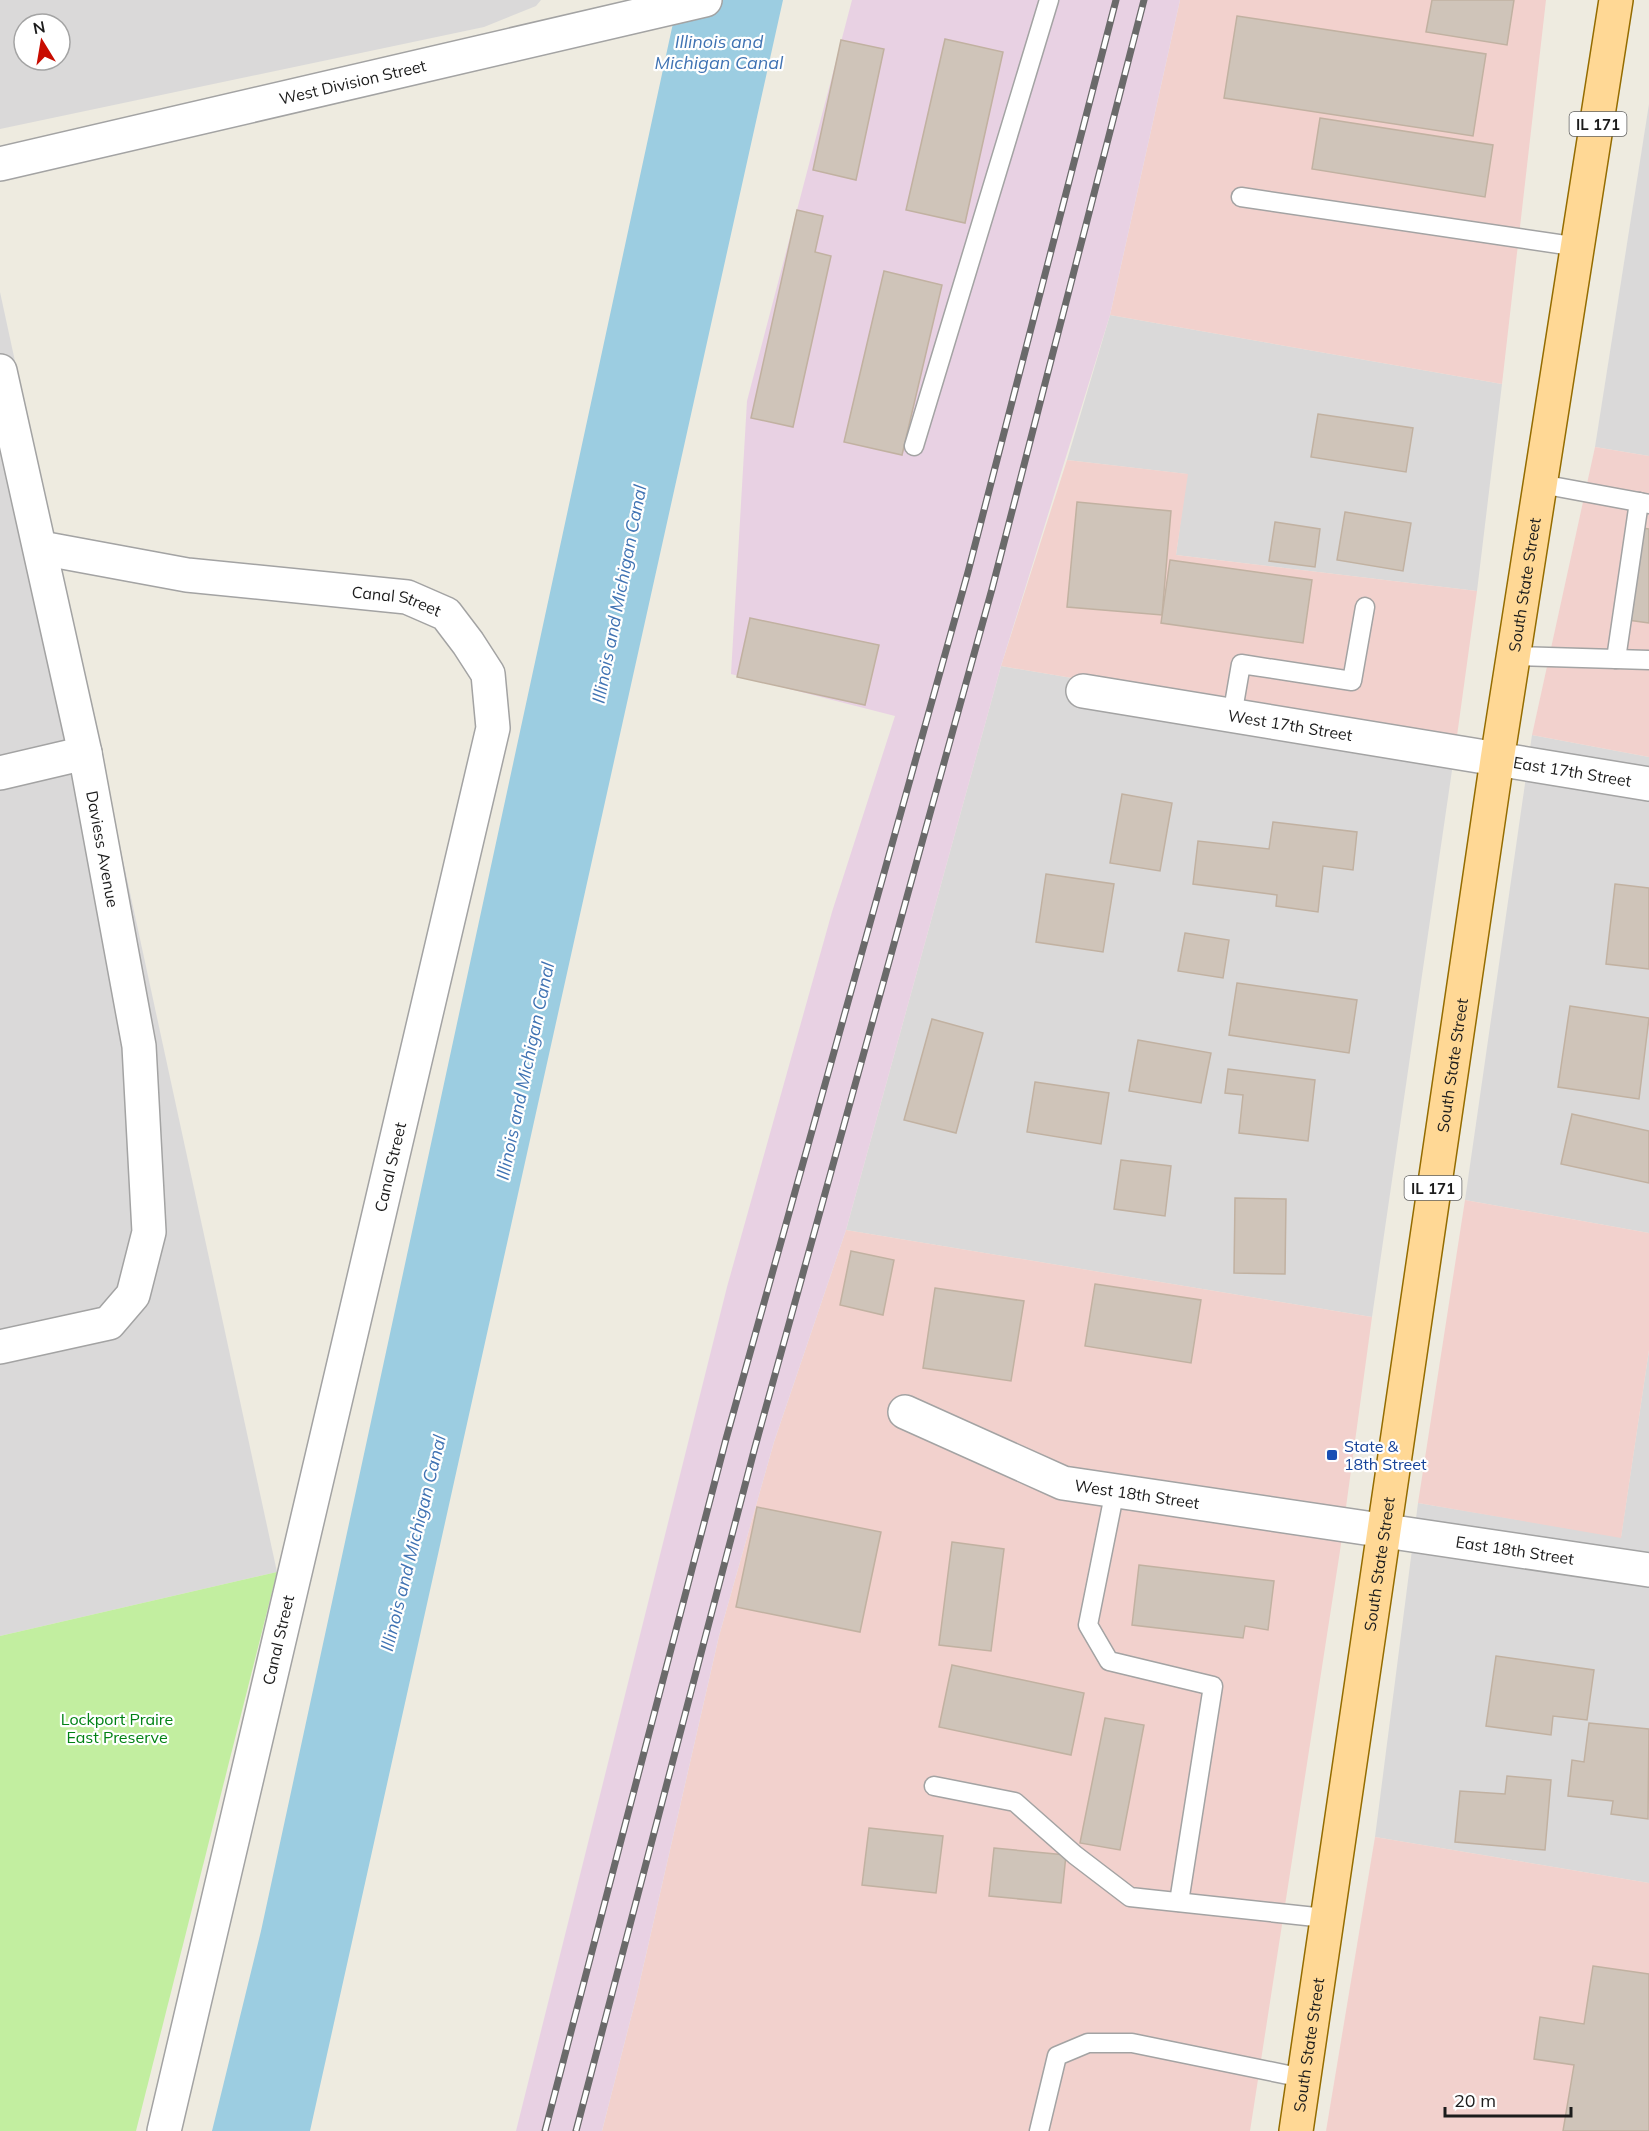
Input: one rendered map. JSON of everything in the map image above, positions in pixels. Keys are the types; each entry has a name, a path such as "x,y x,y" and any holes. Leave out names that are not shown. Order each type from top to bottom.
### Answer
{"main road":[{"name":"South State Street","path":"1296,2131 1382,1528 1497,760 1616,0"}],"street":[{"name":"West Division Street","path":"0,164 586,15 628,19 705,0"},
{"name":"Daviess Avenue","path":"0,371 85,753 139,1046 149,1232 132,1295 109,1323 0,1347"},
{"name":"Canal Street","path":"40,548 187,575 407,597 446,614 488,674 493,728 164,2131"},
{"name":"West 17th Street","path":"1083,691 1497,760"},
{"path":"0,773 85,753"},
{"name":"East 17th Street","path":"1497,760 1649,784"},
{"name":"West 18th Street","path":"905,1412 1063,1483 1382,1528"},
{"name":"East 18th Street","path":"1382,1528 1649,1570"}],"lane":[{"path":"914,446 1049,0"},
{"path":"1240,198 1579,247"},
{"path":"1541,484 1644,503 1617,660"},
{"path":"1232,716 1241,664 1352,681 1365,607"},
{"path":"1514,656 1649,660"},
{"path":"1115,1490 1088,1625 1109,1661 1213,1686 1179,1902"},
{"path":"934,1786 1015,1802 1075,1855 1130,1896 1325,1918"},
{"path":"1039,2131 1057,2056 1088,2043 1132,2043 1303,2078"}],"shaded area":[{"path":"0,0 541,0 536,6 484,27 0,129"},
{"path":"852,0 1180,0 1110,315 1001,666 846,1230 774,1442 719,1636 637,1994 602,2131 516,2131 727,1287 832,912 895,716 731,674 747,401"},
{"path":"1180,0 1546,0 1502,384 1110,315"},
{"path":"1649,104 1649,456 1595,447"},
{"path":"0,292 277,1572 0,1636"},
{"path":"1110,315 1502,384 1477,591 1176,555 1187,474 1067,460"},
{"path":"1595,447 1649,456 1649,757 1532,735"},
{"path":"1067,460 1188,474 1176,555 1477,591 1456,743 1001,666"},
{"path":"1001,666 1456,743 1372,1317 846,1230"},
{"path":"1532,735 1649,757 1649,1233 1465,1200"},
{"path":"1465,1200 1649,1233 1649,1350 1621,1538 1418,1503"},
{"path":"846,1230 1372,1317 1340,1551 1250,2131 602,2131 637,1994 719,1636 774,1442"},
{"path":"1649,1350 1649,1883 1375,1837 1418,1503 1621,1537"},
{"path":"1375,1837 1649,1883 1649,2131 1326,2131"}],"green space":[{"name":"Lockport Praire East Preserve","path":"277,1572 136,2131 0,2131 0,1636"}],"water":[{"name":"Illinois and Michigan Canal","path":"678,0 783,0 310,2131 212,2131 261,1931"}],"building":[{"path":"1432,0 1514,0 1507,45 1426,32"},
{"path":"1237,16 1486,54 1473,136 1224,98"},
{"path":"945,39 1003,52 965,223 906,210"},
{"path":"841,40 884,49 856,180 813,170"},
{"path":"1320,118 1493,145 1485,197 1312,169"},
{"path":"797,210 823,216 815,252 831,256 793,427 751,418"},
{"path":"884,271 942,285 902,455 844,442"},
{"path":"1318,414 1413,428 1406,472 1311,457"},
{"path":"1077,502 1171,511 1162,615 1067,607"},
{"path":"1345,512 1411,523 1403,571 1337,560"},
{"path":"1275,522 1320,529 1315,567 1269,561"},
{"path":"1642,528 1649,529 1649,623 1628,620"},
{"path":"1170,560 1312,580 1303,643 1161,623"},
{"path":"750,618 879,645 865,705 737,677"},
{"path":"1122,794 1172,803 1160,871 1110,863"},
{"path":"1273,822 1357,832 1353,870 1323,866 1318,912 1276,906 1277,895 1193,884 1198,841 1269,849"},
{"path":"1046,874 1114,884 1103,952 1036,942"},
{"path":"1615,884 1649,888 1649,969 1606,964"},
{"path":"1185,933 1229,940 1223,978 1178,971"},
{"path":"1237,983 1357,1000 1349,1053 1229,1035"},
{"path":"1570,1006 1649,1018 1639,1099 1558,1087"},
{"path":"932,1019 983,1033 956,1133 904,1120"},
{"path":"1138,1040 1211,1053 1201,1103 1129,1091"},
{"path":"1228,1069 1315,1080 1308,1141 1239,1133 1243,1095 1225,1093"},
{"path":"1035,1082 1109,1093 1101,1144 1027,1132"},
{"path":"1572,1114 1649,1131 1649,1183 1561,1164"},
{"path":"1121,1160 1171,1166 1165,1216 1114,1209"},
{"path":"1235,1198 1286,1199 1285,1274 1234,1273"},
{"path":"851,1251 894,1260 883,1315 840,1305"},
{"path":"1095,1284 1201,1300 1191,1363 1085,1346"},
{"path":"935,1288 1024,1301 1011,1381 923,1368"},
{"path":"757,1507 881,1532 860,1632 736,1607"},
{"path":"952,1542 1004,1549 991,1651 939,1645"},
{"path":"1139,1565 1274,1581 1268,1630 1245,1626 1243,1638 1132,1625"},
{"path":"1496,1656 1594,1670 1587,1720 1553,1716 1551,1735 1486,1726"},
{"path":"952,1665 1084,1693 1071,1755 939,1727"},
{"path":"1105,1718 1144,1725 1120,1850 1080,1843"},
{"path":"1589,1723 1649,1729 1648,1819 1611,1814 1613,1801 1568,1796 1572,1760 1584,1762"},
{"path":"1507,1776 1551,1780 1545,1850 1455,1842 1460,1791 1505,1794"},
{"path":"869,1828 943,1836 936,1893 862,1885"},
{"path":"994,1848 1066,1855 1061,1903 989,1896"},
{"path":"1593,1966 1649,1974 1649,2131 1563,2131 1574,2065 1534,2059 1540,2017 1584,2024"}],"railway":[{"path":"545,2131 726,1439 968,572 1116,0"},
{"path":"576,2131 755,1447 992,589 1144,0"}],"place":[{"name":"State & 18th Street","path":"1332,1455"}]}
